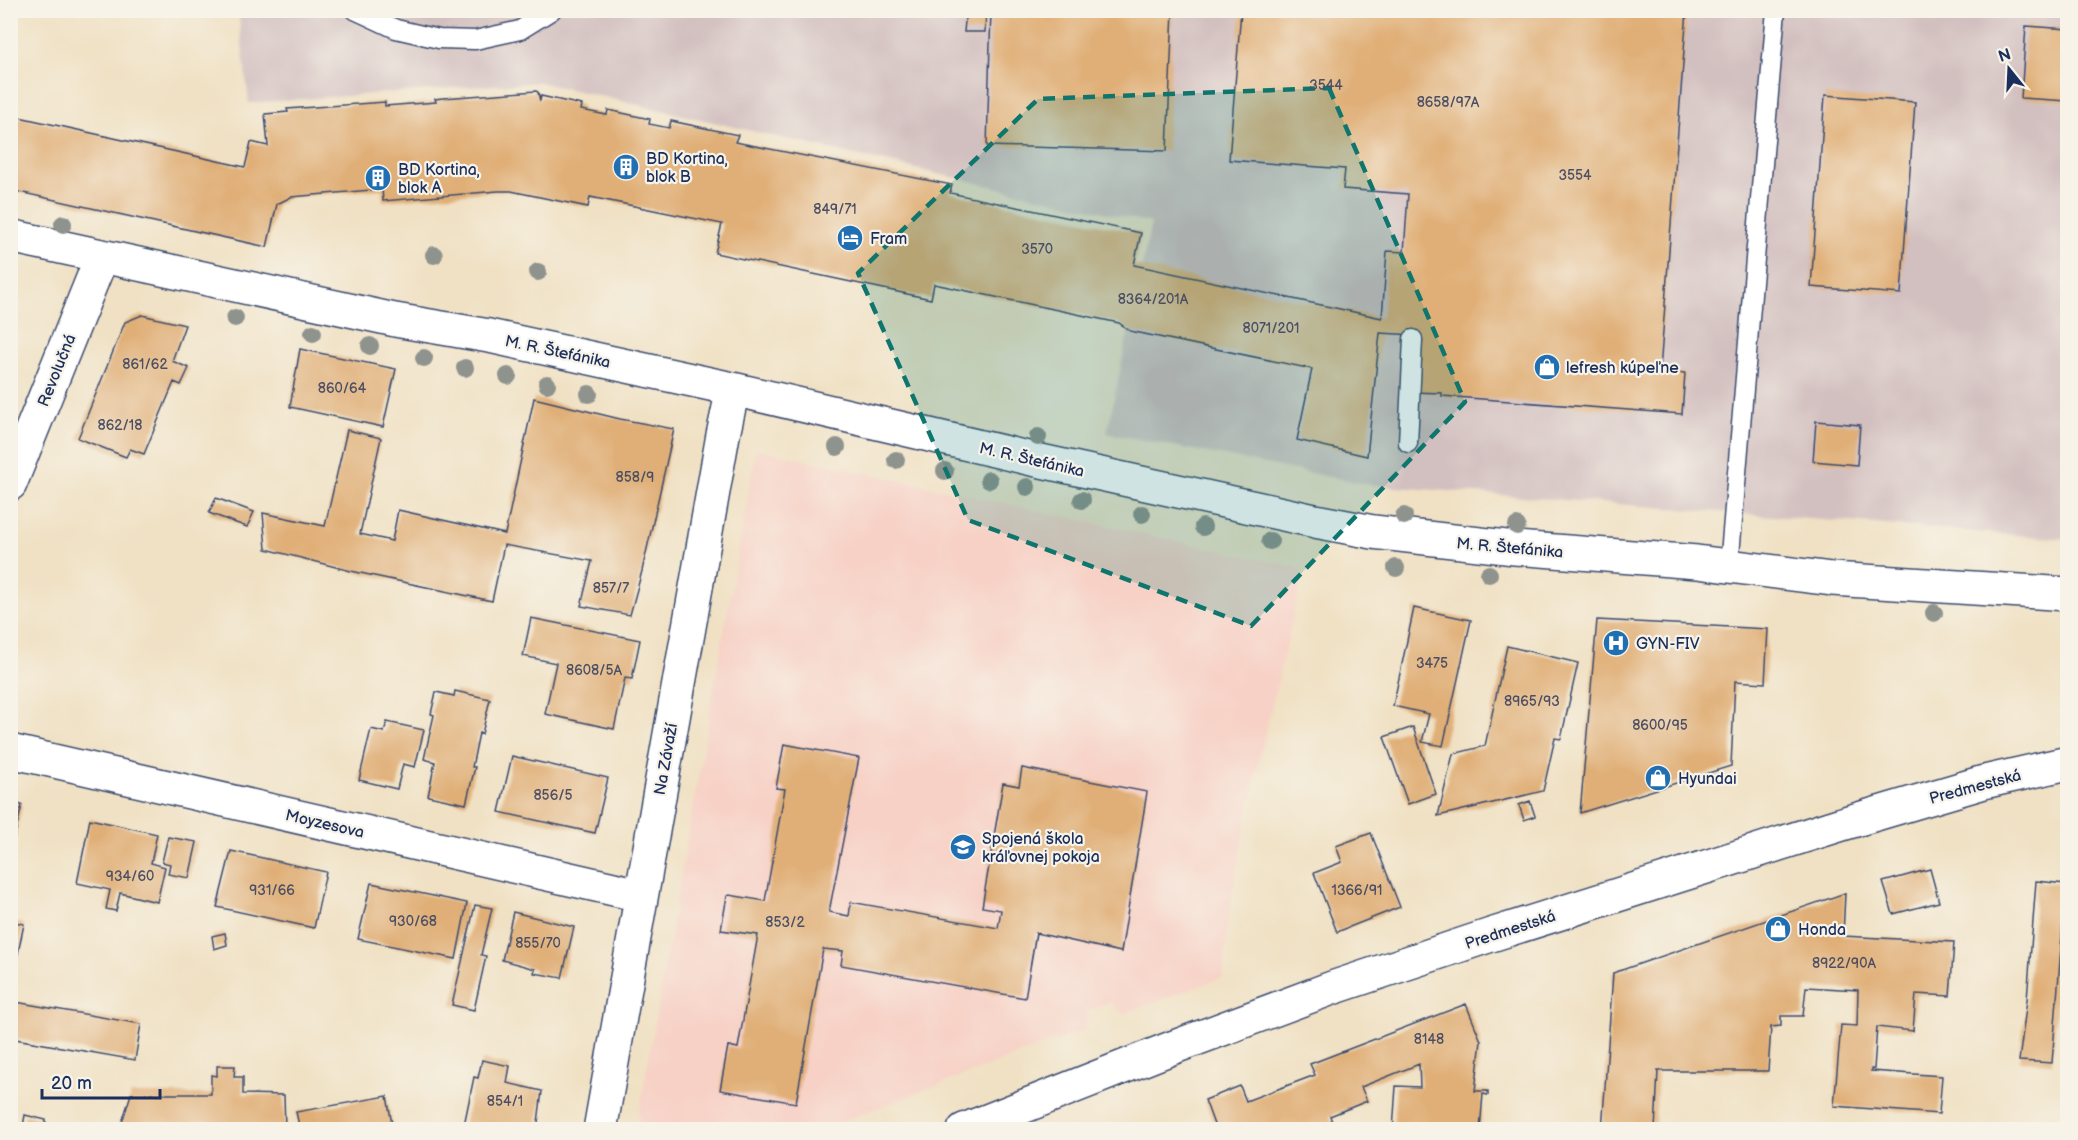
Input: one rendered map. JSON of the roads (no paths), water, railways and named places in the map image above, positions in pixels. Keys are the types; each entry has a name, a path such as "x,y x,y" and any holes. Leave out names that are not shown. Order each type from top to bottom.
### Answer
{"street":[{"name":"M. R. Štefánika","path":"10,236 395,320 489,336 733,389 925,435 1327,524 1439,540 1697,562 1832,579 2067,594"},
{"name":"Revolučná","path":"10,484 102,256"},
{"name":"Na Závaží","path":"600,1130 640,895 733,389"},
{"name":"Moyzesova","path":"10,751 640,895"},
{"name":"Predmestská","path":"964,1130 1321,992 1491,935 1984,782 2067,764"}],"lane":[{"path":"355,10 396,29 439,39 475,40 520,30 552,10"},
{"path":"1730,567 1776,10"},
{"path":"1407,443 1413,339"}],"place":[{"name":"BD Kortina, blok B","path":"626,167"},
{"name":"BD Kortina, blok A","path":"378,178"},
{"name":"Fram","path":"850,238"},
{"name":"lefresh kúpeľne","path":"1547,367"},
{"name":"GYN-FIV","path":"1616,643"},
{"name":"Hyundai","path":"1658,778"},
{"name":"Spojená škola kráľovnej pokoja","path":"963,847"},
{"name":"Honda","path":"1778,929"}]}
